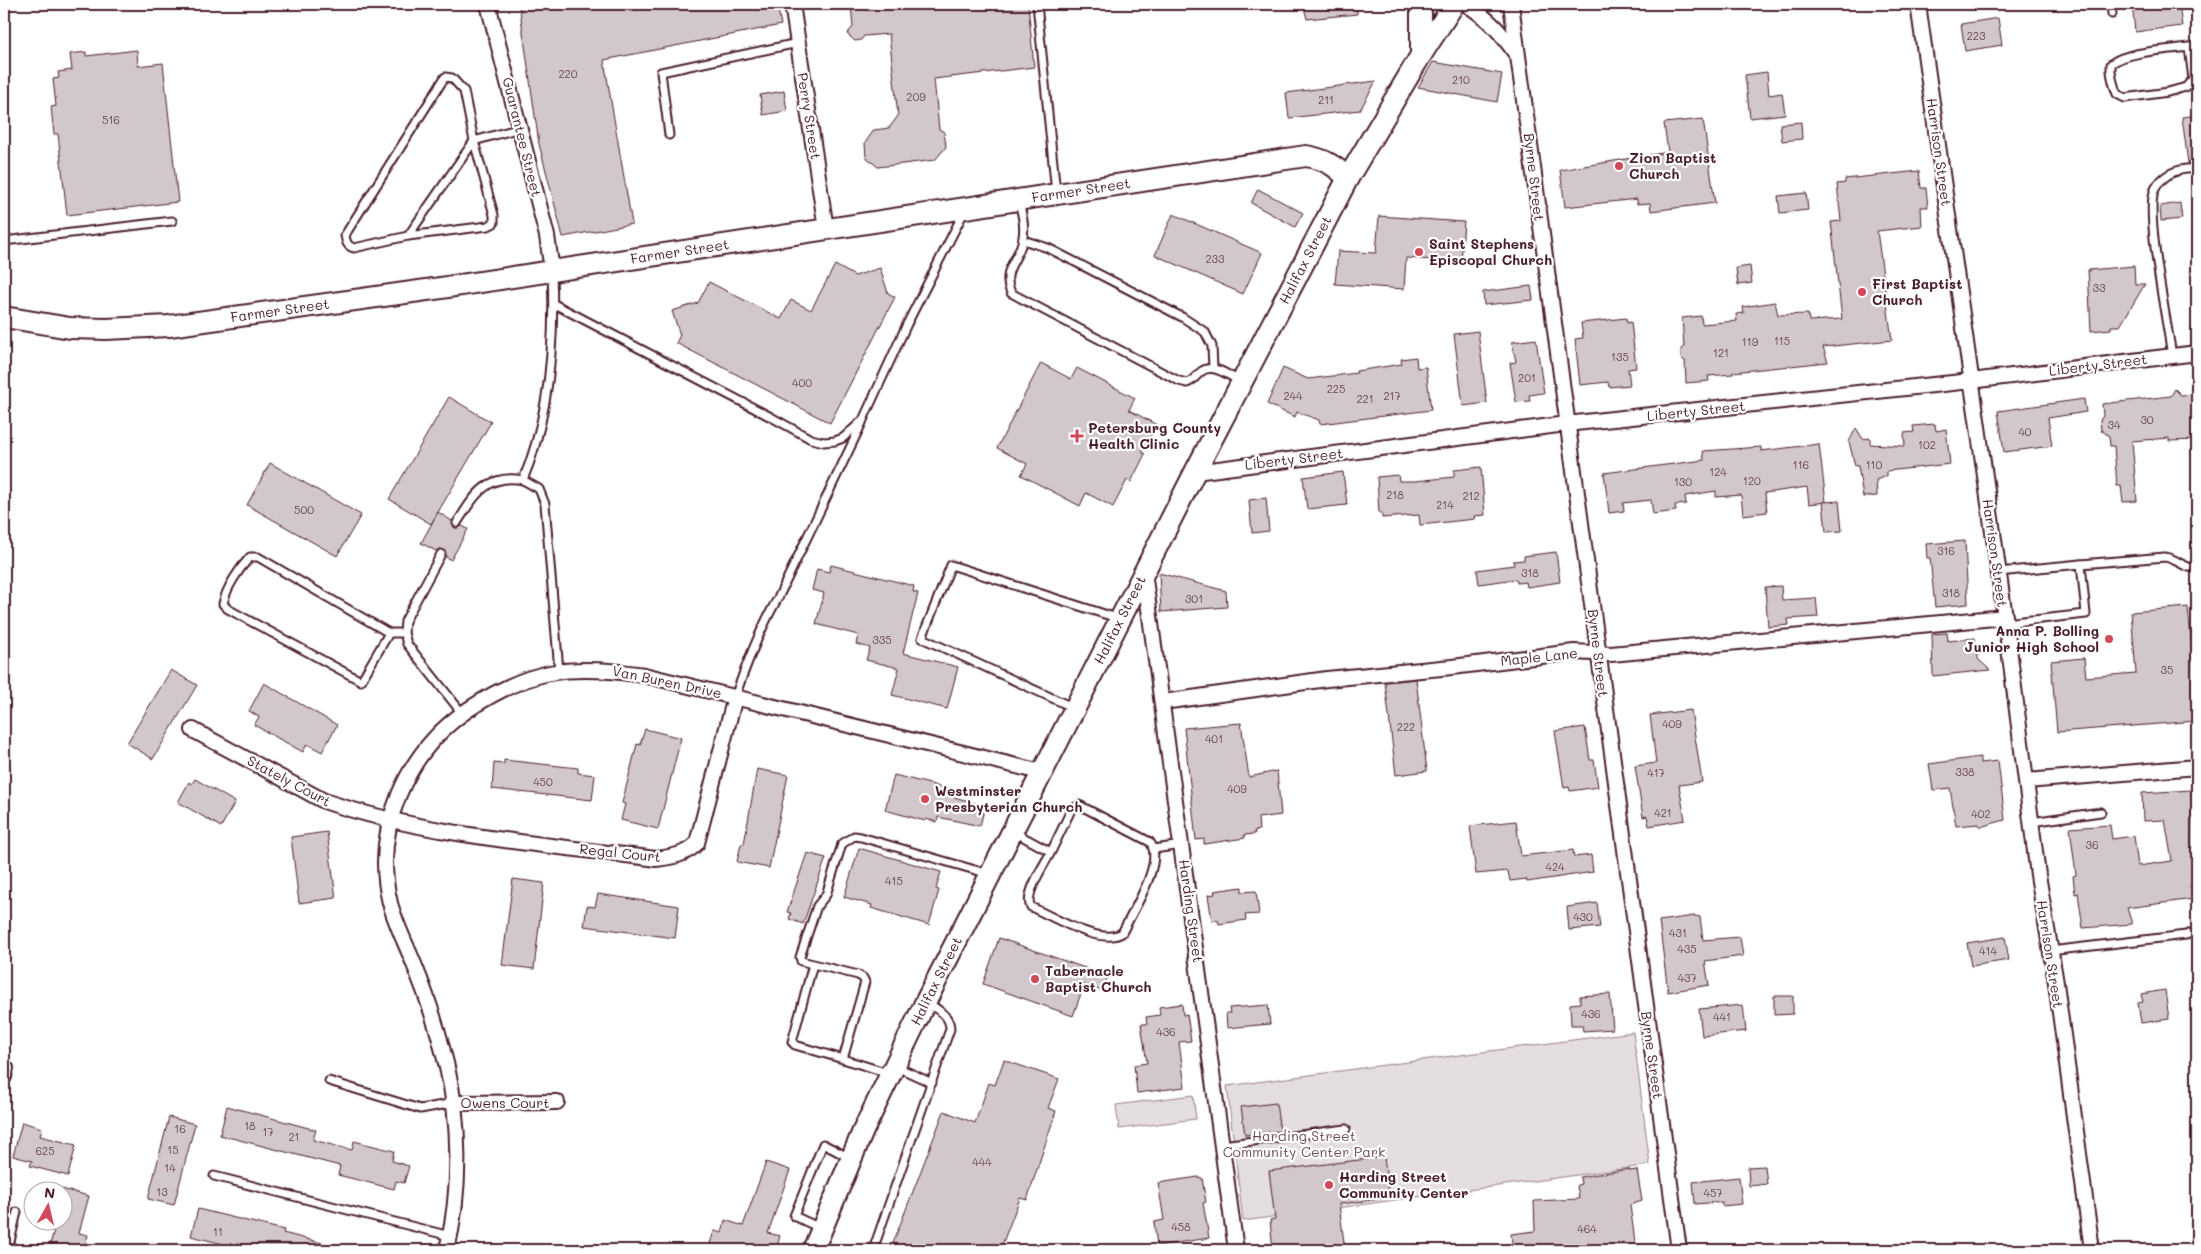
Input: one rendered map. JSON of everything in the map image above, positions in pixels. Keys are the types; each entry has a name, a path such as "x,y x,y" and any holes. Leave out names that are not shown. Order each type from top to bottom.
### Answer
{"main road":[{"path":"1421,4 1421,55"},
{"name":"Halifax Street","path":"813,1250 851,1158 926,1001 1241,382 1348,178 1421,55 1454,4"},
{"name":"Farmer Street","path":"4,317 70,328 106,329 169,326 552,271 1306,156 1321,158 1334,165 1348,178"}],"street":[{"name":"Guarantee Street","path":"488,4 547,236 552,271"},
{"name":"Perry Street","path":"792,4 826,229"},
{"name":"Byrne Street","path":"1466,4 1481,13 1498,29 1518,56"},
{"name":"Byrne Street","path":"1502,4 1512,11 1566,424 1679,1250"},
{"name":"Harrison Street","path":"1918,4 2092,1250"},
{"name":"Liberty Street","path":"1195,472 1566,424 1971,381 2197,353"},
{"name":"Harding Street","path":"1144,572 1236,1250"},
{"name":"Maple Lane","path":"1163,702 1327,679 1574,652 1611,654 2005,620"},
{"name":"Van Buren Drive","path":"447,1250 456,1193 457,1148 454,1103 447,1064 433,1014 396,924 390,902 385,843 390,820 400,791 413,765 424,750 462,713 493,693 524,679 559,671 611,670 644,675 1041,772"},
{"name":"Regal Court","path":"390,820 416,827 462,834 656,859 674,857 690,850 700,838 735,697"},
{"name":"Stately Court","path":"193,730 324,801 390,820"},
{"path":"2026,781 2197,767"},
{"name":"Owens Court","path":"454,1103 557,1102"}],"lane":[{"path":"1037,4 1056,193"},
{"path":"2111,4 2112,14"},
{"path":"669,135 661,72 798,43"},
{"path":"2193,46 2192,79 2186,87 2168,92 2124,98 2117,94 2112,83 2110,69 2111,64 2118,58 2193,46"},
{"path":"445,77 452,78 464,91 474,141 494,215 494,223 488,226 408,236 354,248 349,247 345,235 445,77"},
{"path":"408,236 474,141 520,128"},
{"path":"2172,356 2152,227 2152,199 2162,179 2170,173 2197,169"},
{"path":"1018,199 1024,223 1023,240 1007,274 1007,284 1011,293 1187,384 1205,369 1213,368 1241,382"},
{"path":"735,697 748,657 766,618 779,596 907,324 966,207"},
{"path":"4,241 172,221"},
{"path":"1023,240 1048,248 1182,317 1204,332 1212,346 1213,368"},
{"path":"523,480 533,453 544,410 551,358 554,304 552,271"},
{"path":"554,304 811,439 824,442 843,438 863,420"},
{"path":"457,523 470,502 481,490 492,483 504,479 523,480 539,489 545,504 559,671"},
{"path":"441,554 405,621 404,633 407,644 462,713"},
{"path":"389,632 361,681 228,609 223,604 225,596 244,563 250,557 258,557 389,632 404,633"},
{"path":"1998,572 2166,557 2172,558 2185,567 2197,568"},
{"path":"1074,708 922,638 951,564 1120,619"},
{"path":"2005,620 2086,614 2081,564"},
{"path":"1079,806 1150,842 1153,849 1154,868 1122,933 1096,936 1030,907 1028,904 1029,895 1050,852 1071,810 1079,806"},
{"path":"2031,822 2101,812"},
{"path":"1011,831 1050,852"},
{"path":"843,1059 865,982 858,975 801,961 800,957 817,906 826,895 842,844 854,836 861,837 989,874"},
{"path":"1153,849 1182,845"},
{"path":"2050,951 2186,935 2197,931"},
{"path":"813,964 792,1042 843,1059 893,1070 932,1083"},
{"path":"872,1250 950,1029 950,1022 947,1016 926,1001"},
{"path":"329,1081 420,1109 454,1103"},
{"path":"1222,1145 1346,1129"},
{"path":"822,1229 794,1216 823,1144 851,1158"},
{"path":"214,1176 450,1236"},
{"path":"8,1250 17,1212"}],"green space":[{"name":"Harding Street Community Center Park","path":"1633,1032 1650,1165 1243,1221 1227,1086"},
{"path":"1193,1095 1196,1119 1119,1129 1116,1105"}],"building":[{"path":"519,4 777,4 781,25 604,60 632,224 563,237 539,144"},
{"path":"851,4 1028,4 1034,67 934,79 939,129 944,132 946,147 935,160 878,167 866,157 865,143 874,130 889,128 898,116 889,34 864,36 861,40 855,41 847,34 853,27"},
{"path":"1303,4 1357,4 1357,14 1307,19"},
{"path":"2132,4 2179,4 2182,26 2135,32"},
{"path":"1998,18 2002,45 1965,51 1961,24"},
{"path":"137,50 138,66 163,63 178,202 67,215 58,134 54,134 51,107 56,106 53,79 59,78 58,72 72,70 70,54 86,52 86,56"},
{"path":"1433,62 1502,74 1497,102 1418,87"},
{"path":"1767,72 1769,95 1782,93 1785,114 1750,118 1745,75"},
{"path":"1376,81 1360,110 1289,118 1286,93"},
{"path":"784,91 787,111 763,115 760,95"},
{"path":"2197,115 2197,162 2188,163 2182,117"},
{"name":"Zion Baptist Church","path":"1703,119 1715,203 1651,211 1650,203 1637,204 1637,199 1565,207 1560,170 1668,152 1664,123"},
{"path":"1801,122 1802,139 1782,141 1780,124"},
{"path":"1919,171 1921,188 1926,188 1928,207 1921,207 1922,226 1877,231 1892,340 1823,347 1828,362 1733,372 1733,374 1708,376 1709,381 1686,383 1685,361 1681,358 1681,349 1684,346 1682,318 1701,316 1702,324 1737,321 1736,314 1744,313 1743,307 1775,302 1778,315 1808,314 1809,321 1842,319 1831,222 1841,221 1837,184 1845,183 1845,179"},
{"path":"1258,189 1303,213 1295,227 1251,203"},
{"path":"1806,193 1808,210 1780,213 1778,196"},
{"path":"2180,203 2182,219 2161,221 2160,206"},
{"path":"1173,214 1262,253 1243,294 1155,255"},
{"name":"Saint Stephens Episcopal Church","path":"1379,216 1464,222 1461,262 1406,258 1404,289 1335,284 1338,251 1376,253"},
{"path":"835,265 855,276 880,268 888,293 895,297 830,423 676,343 680,335 672,311 698,303 709,282 781,319 791,300 811,310"},
{"path":"1750,266 1752,283 1738,285 1736,268"},
{"path":"2134,266 2135,284 2145,284 2120,326 2111,326 2111,329 2091,331 2088,270"},
{"path":"1531,286 1533,300 1484,305 1483,292"},
{"path":"1626,318 1627,323 1631,322 1636,368 1628,369 1630,385 1609,387 1608,382 1580,385 1575,339 1583,338 1581,323"},
{"path":"1478,331 1487,403 1463,406 1454,334"},
{"path":"1536,339 1544,393 1529,395 1530,401 1516,402 1510,363 1516,362 1512,342"},
{"path":"1416,357 1417,368 1426,367 1431,410 1320,424 1319,420 1297,412 1295,417 1267,404 1283,368 1308,379 1357,373 1356,371 1402,364 1401,359"},
{"name":"Petersburg County Health Clinic","path":"1041,363 1071,379 1077,368 1135,398 1129,410 1157,425 1142,452 1145,454 1131,482 1127,480 1113,507 1086,493 1080,506 1021,475 1027,464 997,448"},
{"path":"2175,389 2181,395 2192,394 2193,404 2197,404 2197,440 2169,441 2169,438 2132,441 2137,501 2123,502 2121,486 2117,486 2114,446 2110,446 2109,436 2101,430 2102,404 2171,396"},
{"path":"449,397 491,422 431,524 389,499"},
{"path":"2084,399 2086,412 2048,418 2052,446 2004,452 1998,411"},
{"path":"1935,424 1936,431 1946,429 1950,464 1887,471 1887,476 1876,480 1877,496 1863,497 1858,466 1855,466 1849,442 1856,428 1863,439 1870,438 1870,444 1905,446 1904,433 1914,432 1913,426"},
{"path":"1819,444 1826,502 1809,504 1807,487 1765,493 1767,512 1743,515 1741,495 1716,497 1716,491 1685,496 1686,504 1675,505 1676,511 1653,514 1651,500 1623,503 1624,511 1609,513 1604,473 1704,460 1703,451 1761,447 1761,451"},
{"path":"270,463 361,515 337,556 247,505"},
{"path":"1481,467 1485,515 1474,516 1475,519 1420,525 1419,515 1382,518 1382,513 1379,513 1377,477 1398,475 1399,481 1415,481 1454,477 1454,470"},
{"path":"1343,472 1347,505 1307,509 1303,477"},
{"path":"1266,498 1269,531 1252,533 1249,500"},
{"path":"1839,501 1842,531 1826,532 1823,502"},
{"path":"438,512 452,521 455,528 462,526 468,529 451,560 446,557 444,550 436,551 421,543"},
{"path":"1965,541 1968,604 1935,607 1930,558 1927,558 1926,544"},
{"path":"1556,552 1560,582 1527,587 1526,582 1517,583 1516,579 1479,584 1477,570 1514,565 1513,561 1524,560 1524,556"},
{"path":"831,565 914,586 913,592 918,593 903,653 958,667 947,709 892,695 899,668 866,660 870,648 856,644 858,635 816,624 824,593 812,590 817,569 829,572"},
{"path":"1159,573 1226,591 1227,607 1161,612"},
{"path":"1781,586 1782,600 1816,598 1818,617 1788,619 1789,625 1768,627 1765,587"},
{"path":"2188,607 2194,668 2197,668 2197,721 2057,732 2051,661 2084,658 2086,677 2136,673 2131,612"},
{"path":"1947,633 1948,641 1975,638 1978,659 1990,670 1933,676 1932,634"},
{"path":"171,670 197,685 153,759 127,743"},
{"path":"1416,679 1427,771 1396,775 1385,682"},
{"path":"264,683 337,725 322,752 307,744 303,752 254,725 259,717 249,711"},
{"path":"1691,710 1702,782 1679,785 1685,820 1649,826 1647,816 1643,817 1635,766 1656,763 1650,715"},
{"path":"1241,723 1249,777 1277,771 1281,815 1258,818 1259,830 1254,831 1255,834 1244,835 1245,838 1204,844 1204,839 1196,840 1184,728"},
{"path":"1585,727 1590,760 1594,760 1598,787 1570,791 1569,787 1564,788 1555,731"},
{"path":"645,729 681,738 658,829 621,820 625,804 622,803 637,744 640,745"},
{"path":"1980,757 1980,763 1998,761 2005,820 1980,827 1979,824 1956,826 1950,788 1933,790 1929,764"},
{"path":"504,760 578,768 578,773 595,775 592,800 492,789 494,763 504,764"},
{"path":"757,769 788,775 769,868 737,862 741,844 744,844"},
{"name":"Westminster Presbyterian Church","path":"894,775 934,785 945,789 944,794 985,806 980,826 938,817 937,822 926,819 925,821 885,810"},
{"path":"195,779 235,802 221,827 178,802 189,782 192,784"},
{"path":"2191,790 2197,870 2197,884 2190,885 2193,899 2127,908 2132,924 2083,928 2078,893 2075,894 2073,876 2076,875 2070,828 2110,825 2112,839 2134,836 2138,866 2172,861 2165,820 2143,821 2142,793"},
{"path":"1516,821 1521,856 1573,850 1574,857 1591,855 1593,872 1527,882 1526,879 1510,881 1508,871 1476,874 1470,826"},
{"path":"327,832 336,898 299,903 291,837"},
{"path":"859,848 941,872 936,889 939,890 929,925 871,908 872,905 844,897"},
{"path":"807,853 826,858 803,924 789,919 791,913 787,912"},
{"path":"513,879 544,883 534,969 502,965"},
{"path":"1242,887 1242,892 1256,891 1259,914 1245,915 1246,920 1219,924 1218,920 1212,921 1208,895 1215,894 1214,891"},
{"path":"598,894 679,906 675,938 584,926 587,906 595,907"},
{"path":"1597,903 1600,927 1569,930 1567,907"},
{"path":"1694,916 1700,917 1703,940 1740,937 1743,956 1705,961 1709,985 1668,992 1659,921"},
{"path":"2005,937 2009,960 1971,966 1967,943"},
{"name":"Tabernacle Baptist Church","path":"999,938 1108,976 1103,991 1084,985 1073,1016 983,984"},
{"path":"2165,990 2169,1019 2141,1023 2138,1003 2143,1002 2141,994"},
{"path":"1610,994 1613,1029 1583,1031 1582,1025 1571,1025 1570,1004 1580,1003 1580,996"},
{"path":"1774,996 1793,996 1793,1014 1774,1015"},
{"path":"1182,1004 1183,1015 1187,1014 1191,1041 1179,1042 1185,1087 1137,1093 1134,1065 1147,1063 1141,1024 1147,1024 1146,1017 1160,1015 1159,1007"},
{"path":"1268,1005 1270,1024 1227,1028 1226,1013 1230,1013 1229,1008"},
{"path":"1743,1005 1746,1031 1702,1036 1699,1009"},
{"path":"1004,1060 1059,1079 1048,1108 1056,1111 1027,1200 1020,1198 1000,1250 913,1250 893,1243 944,1111 975,1123 989,1083 995,1085"},
{"path":"1276,1103 1280,1131 1245,1135 1241,1107"},
{"path":"227,1106 316,1130 313,1140 352,1150 354,1141 394,1151 392,1161 409,1166 404,1183 396,1181 394,1189 338,1175 340,1166 220,1135"},
{"path":"169,1117 195,1124 174,1205 148,1199"},
{"path":"22,1122 42,1128 40,1136 76,1145 68,1176 30,1166 32,1161 13,1156"},
{"name":"Harding Street Community Center","path":"1384,1157 1389,1198 1339,1204 1345,1250 1273,1250 1270,1220 1275,1219 1269,1171"},
{"path":"766,1162 790,1170 768,1233 780,1236 776,1250 708,1250 714,1231 722,1233 725,1220 743,1226"},
{"path":"1765,1166 1767,1184 1749,1186 1748,1167"},
{"path":"1629,1169 1630,1171 1637,1170 1642,1201 1630,1205 1636,1249 1513,1250 1511,1234 1535,1231 1534,1201 1579,1199 1577,1185 1581,1184 1580,1177"},
{"path":"1739,1177 1742,1204 1722,1206 1722,1202 1695,1204 1693,1182"},
{"path":"1202,1178 1206,1202 1203,1203 1209,1238 1157,1246 1154,1222 1164,1220 1158,1183"},
{"path":"72,1192 89,1196 79,1233 88,1235 84,1250 68,1250 50,1245 53,1232 72,1232"},
{"path":"198,1209 284,1230 283,1233 330,1245 329,1250 247,1250 191,1236"}],"place":[{"name":"Zion Baptist Church","path":"1619,166"},
{"name":"Saint Stephens Episcopal Church","path":"1419,252"},
{"name":"First Baptist Church","path":"1862,292"},
{"name":"Petersburg County Health Clinic","path":"1077,436"},
{"name":"Anna P. Bolling Junior High School","path":"2109,639"},
{"name":"Westminster Presbyterian Church","path":"925,799"},
{"name":"Tabernacle Baptist Church","path":"1035,979"},
{"name":"Harding Street Community Center","path":"1329,1185"}]}
